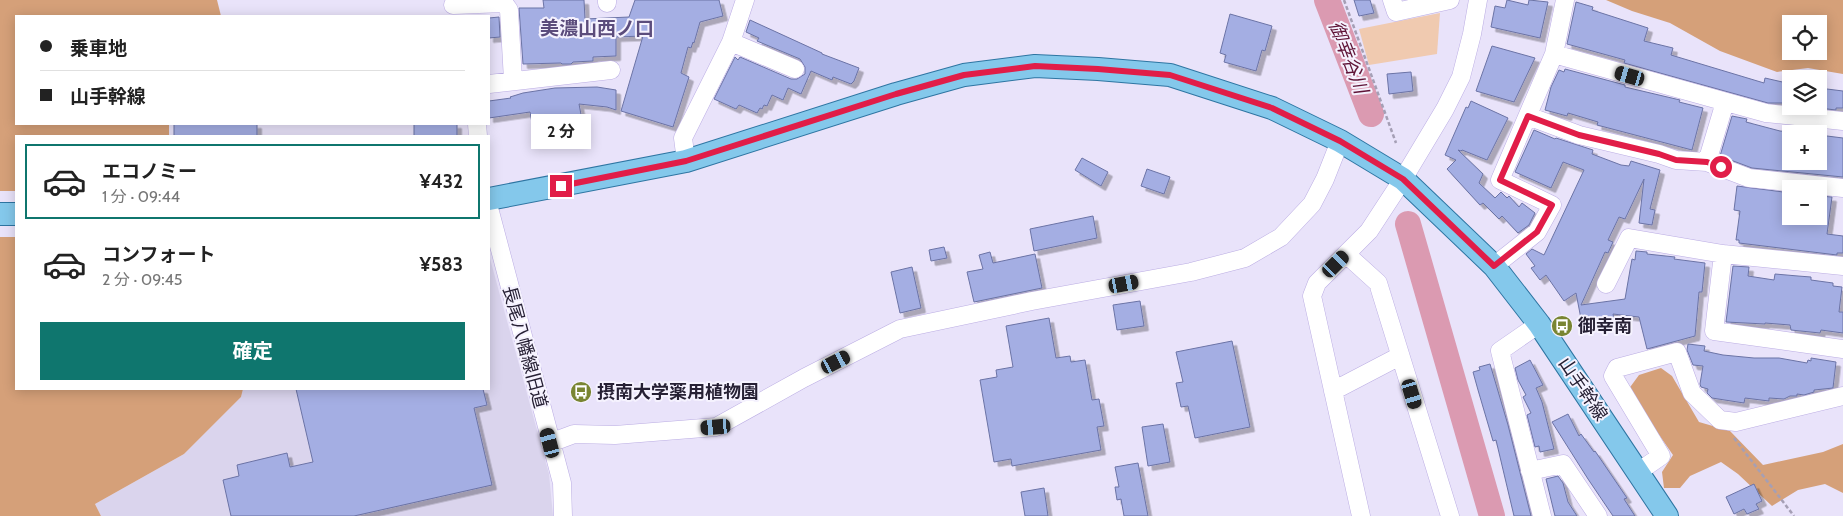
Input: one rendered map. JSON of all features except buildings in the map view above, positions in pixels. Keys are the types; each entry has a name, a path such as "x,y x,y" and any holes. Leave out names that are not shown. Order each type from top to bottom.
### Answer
{"main road":[{"name":"山手幹線","path":"490,199 686,161 896,94 964,75 1035,66 1170,75 1272,108 1340,141 1403,179 1494,266 1539,324 1667,516"},
{"path":"0,214 15,214"}],"street":[{"path":"686,161 683,138 731,42 745,0"},
{"path":"1392,0 1396,12 1450,0"},
{"path":"1360,516 1312,296 1317,283 1368,231 1403,179 1445,110 1461,76 1472,34 1478,0"},
{"path":"1494,266 1537,232 1552,205 1500,180 1554,54 1565,0"},
{"path":"454,7 504,3 509,10 513,80"},
{"path":"731,42 795,70"},
{"path":"1554,54 1766,113 1843,121"},
{"path":"490,84 611,70"},
{"path":"1707,162 1725,102"},
{"path":"1528,116 1579,135 1659,154 1676,160 1707,162 1750,178 1843,188"},
{"path":"550,443 574,434 615,435 716,427 804,378 900,329 1032,301 1191,272 1245,258 1281,237 1312,204 1325,179 1340,141"},
{"name":"長尾八幡線旧道","path":"490,212 562,483 563,516"},
{"path":"1606,284 1629,238 1723,254 1843,266"},
{"path":"1346,254 1378,283 1450,516"},
{"path":"1723,254 1714,331 1843,349"},
{"path":"1539,324 1500,351 1542,516"},
{"path":"1638,472 1661,456 1613,376 1617,368 1677,352 1692,393 1720,420 1736,422 1843,396"},
{"path":"1333,391 1400,356"},
{"path":"1530,471 1563,464 1598,516"}],"path":[{"path":"1344,0 1396,143"},
{"path":"1720,420 1794,516"}],"shaded area":[{"path":"0,0 217,0 221,15 15,15 15,125 169,125 169,135 15,135 15,191 0,191"},
{"path":"1606,0 1843,0 1843,74 1808,68 1777,72 1720,51 1670,23 1632,11"},
{"path":"1440,13 1437,54 1369,65 1359,29"},
{"path":"0,237 15,237 15,390 243,390 241,397 184,454 95,504 101,516 0,516"},
{"path":"490,259 549,474 553,516 101,516 95,504 184,454 241,397 243,390 490,390"},
{"path":"1661,368 1672,376 1699,422 1730,431 1763,465 1823,452 1843,444 1843,493 1825,484 1798,490 1772,506 1738,474 1721,462 1690,476 1680,488 1664,488 1662,472 1673,455 1628,390 1639,375"}],"waterway":[{"name":"御幸谷川","path":"1327,0 1371,114"},
{"path":"1408,224 1492,516"}],"place":[{"name":"御幸南","path":"1562,326"},
{"name":"摂南大学薬用植物園","path":"581,392"}],"district":[{"name":"美濃山西ノ口","path":"597,28"}],"route":[{"path":"561,186 686,161 896,94 964,75 1035,66 1170,75 1272,108 1340,141 1403,179 1494,266 1537,232 1552,205 1500,180 1528,116 1579,135 1659,154 1676,160 1707,162 1721,167"}]}
